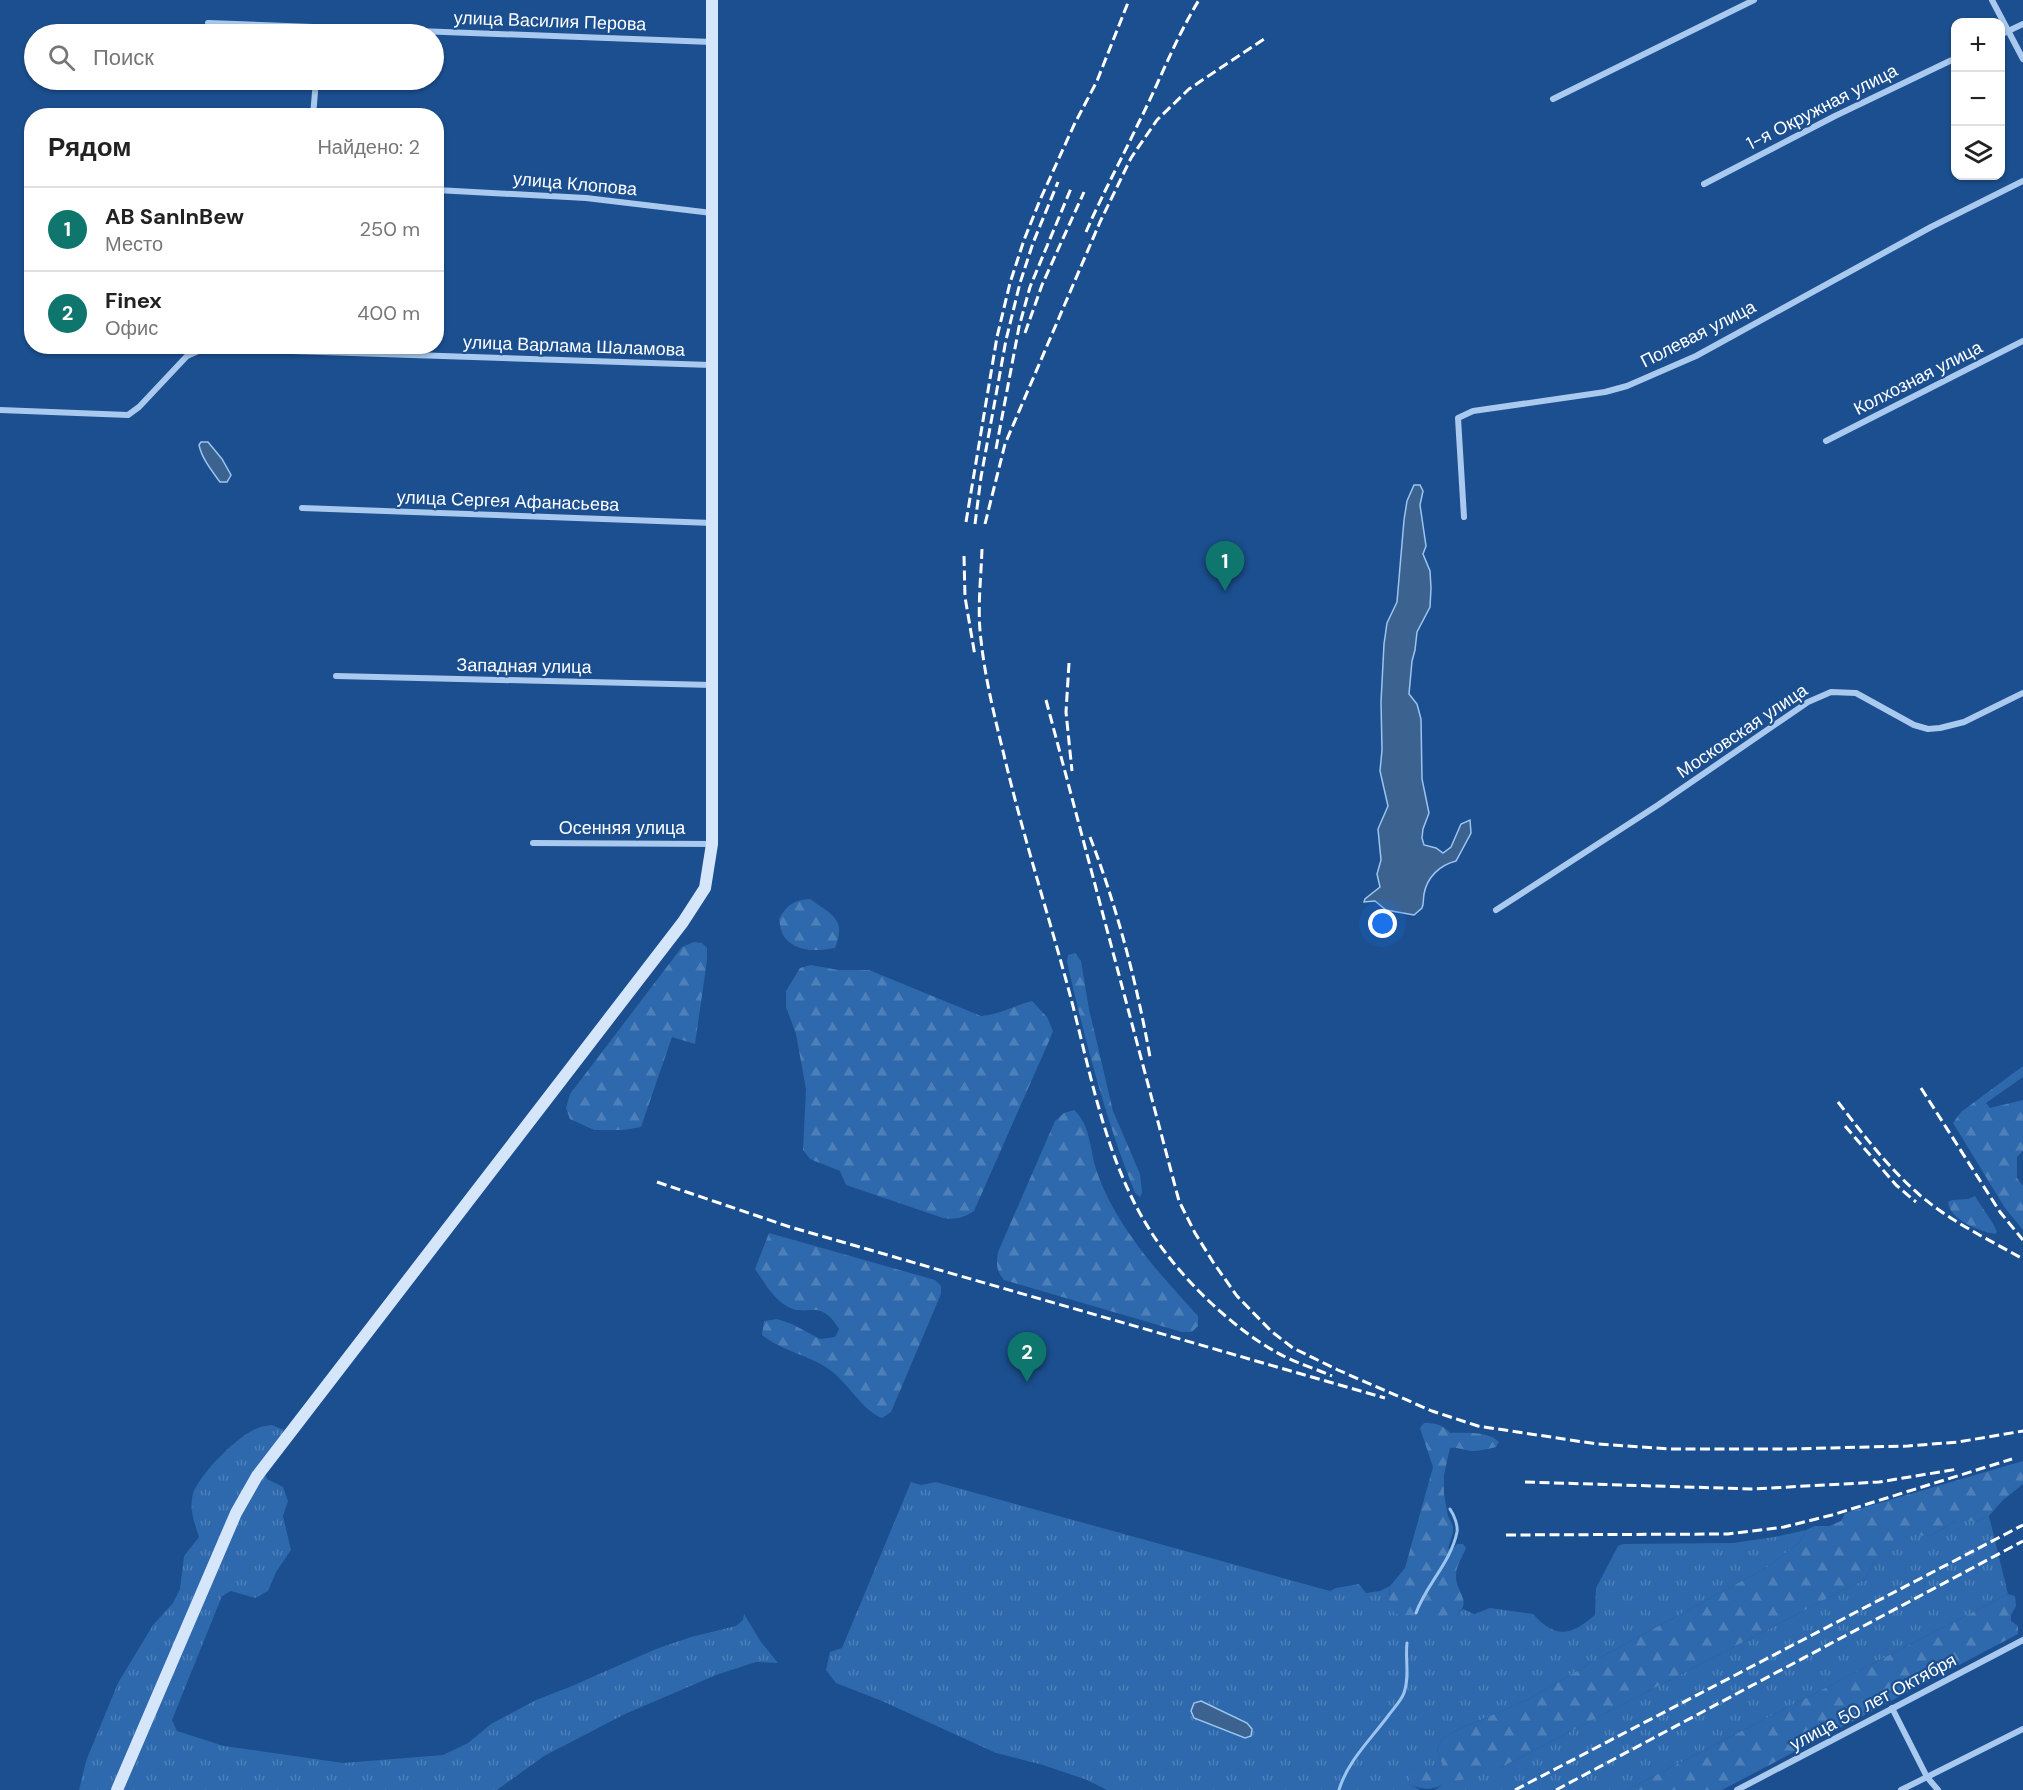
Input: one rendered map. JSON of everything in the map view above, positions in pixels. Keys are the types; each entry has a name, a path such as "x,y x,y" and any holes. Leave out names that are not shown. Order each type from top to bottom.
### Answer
{"street":[{"path":"117,1790 236,1513 257,1476 683,922 705,888 712,844 712,0"},
{"path":"1553,99 1754,0"},
{"path":"1992,0 2023,59"},
{"name":"улица Василия Перова","path":"208,23 222,24"},
{"path":"2005,33 2023,24"},
{"name":"улица Василия Перова","path":"444,34 712,42"},
{"name":"1-я Окружная улица","path":"1704,184 1835,116 1951,60"},
{"path":"314,108 315,90"},
{"name":"Полевая улица","path":"1464,517 1458,418 1473,411 1605,392 1627,386 1696,356 1931,227 2023,181"},
{"name":"улица Клопова","path":"444,190 586,198 712,213"},
{"name":"Колхозная улица","path":"1826,441 2023,341"},
{"name":"улица Варлама Шаламова","path":"0,410 128,415 139,407 192,354"},
{"name":"улица Варлама Шаламова","path":"433,354 711,365"},
{"name":"улица Сергея Афанасьева","path":"302,508 712,523"},
{"name":"Западная улица","path":"336,676 712,685"},
{"name":"Московская улица","path":"1497,910 1658,805 1808,702 1832,692 1856,693 1914,725 1928,729 1964,722 2023,693"},
{"name":"Осенняя улица","path":"533,843 712,844"},
{"name":"улица 50 лет Октября","path":"1737,1790 2023,1640"},
{"path":"1892,1708 1927,1777 1938,1790"},
{"path":"1902,1790 2023,1729"}],"green space":[{"path":"810,899 831,914 838,924 835,948 802,949 790,943 784,936 779,919 782,914 795,902"},
{"path":"694,942 702,943 707,948 695,1044 672,1037 641,1127 623,1130 594,1130 570,1119 566,1108 570,1094 682,947"},
{"path":"1075,953 1081,961 1089,1009 1113,1111 1140,1174 1142,1193 1140,1197 1135,1193 1124,1165 1089,1050 1067,962 1068,955"},
{"path":"811,965 838,970 869,970 981,1016 1032,1001 1047,1017 1053,1031 974,1211 959,1218 943,1218 846,1185 840,1171 810,1159 803,1150 806,1089 796,1034 786,1007 786,991 800,968"},
{"path":"2023,1066 2023,1077 1986,1103 1990,1108 2023,1100 2023,1151 2017,1157 2017,1178 2023,1186 2023,1230 2005,1208 1953,1123 1961,1112"},
{"path":"1074,1110 1083,1122 1089,1137 1096,1169 1114,1210 1139,1247 1198,1316 1198,1326 1192,1332 1182,1332 1004,1280 999,1273 998,1252 1055,1121 1064,1113"},
{"path":"1975,1196 1995,1228 1997,1232 1995,1234 1966,1224 1950,1208 1948,1202 1952,1200"},
{"path":"769,1233 935,1280 941,1286 941,1294 891,1412 882,1418 868,1409 830,1370 762,1335 764,1321 777,1319 820,1339 835,1337 839,1329 825,1313 818,1310 790,1308 778,1300 767,1287 755,1269"},
{"path":"1424,1423 1439,1425 1450,1433 1483,1434 1499,1442 1496,1447 1478,1451 1450,1448 1444,1475 1444,1494 1448,1516 1453,1526 1448,1548 1451,1551 1457,1544 1463,1544 1466,1548 1456,1572 1456,1581 1463,1600 1462,1610 1457,1615 1425,1617 1395,1614 1389,1604 1390,1586 1405,1568 1433,1467 1420,1428"},
{"path":"272,1425 284,1430 262,1465 267,1479 283,1487 288,1501 283,1516 291,1550 276,1572 268,1591 255,1598 231,1591 222,1596 172,1720 177,1731 224,1746 343,1763 443,1755 468,1743 491,1724 536,1700 656,1649 691,1637 736,1626 743,1620 744,1614 761,1642 778,1663 756,1662 716,1675 625,1714 544,1756 497,1790 79,1790 86,1761 118,1683 153,1625 173,1603 180,1589 184,1556 199,1537 192,1508 192,1497 198,1483 222,1455 241,1438 261,1427"},
{"path":"2023,1461 2023,1484 2002,1501 1989,1516 1976,1521 1956,1521 1930,1536 1913,1535 1883,1553 1873,1564 1865,1579 1502,1767 1456,1781 1452,1786 1442,1785 1427,1789 1411,1785 1411,1772 1431,1768 1439,1771 1442,1764 1437,1749 1442,1739 1455,1731 1529,1699 1603,1656 1766,1568 1799,1543 1806,1530 1815,1526 1829,1526 1841,1521 1845,1513"},
{"path":"911,1482 921,1485 936,1482 1330,1591 1359,1584 1366,1593 1380,1591 1390,1586 1389,1595 1448,1615 1457,1615 1463,1609 1474,1614 1490,1608 1533,1614 1549,1628 1563,1632 1578,1627 1595,1615 1596,1588 1618,1546 1623,1544 1733,1543 1806,1530 1799,1543 1766,1568 1603,1656 1529,1699 1455,1731 1442,1739 1437,1749 1442,1764 1439,1772 1411,1785 1420,1790 1107,1790 1087,1780 1043,1765 996,1753 882,1701 836,1683 826,1670 830,1652 842,1648"},
{"path":"1989,1516 2008,1594 1627,1790 1435,1790 1442,1785 1502,1767 1865,1579 1883,1552 1913,1534 1930,1536 1956,1521 1976,1521"},
{"path":"2008,1594 2015,1596 2016,1606 2011,1615 2011,1621 2018,1626 2018,1634 1722,1790 1627,1790"}],"shaded area":[{"path":"201,442 208,442 222,459 231,475 227,482 220,482 208,465 200,450"},
{"path":"1414,485 1420,485 1423,491 1420,505 1426,546 1423,554 1430,571 1431,588 1430,607 1417,632 1409,694 1417,704 1421,719 1422,779 1429,813 1422,838 1424,845 1436,848 1443,853 1451,847 1461,824 1470,820 1471,833 1456,861 1445,865 1431,877 1424,894 1422,908 1414,915 1386,910 1375,901 1364,902 1380,887 1377,874 1381,860 1378,829 1388,806 1380,771 1384,644 1387,623 1397,602 1404,520 1407,501"},
{"path":"1201,1701 1247,1723 1252,1729 1251,1736 1245,1738 1194,1718 1191,1711 1194,1703"}],"waterway":[{"path":"1416,1613 1454,1543 1457,1526 1450,1509"},
{"path":"1339,1790 1360,1751 1403,1696 1407,1681 1407,1643"}],"railway":[{"path":"966,522 997,337 1010,283 1040,200 1097,81 1129,0"},
{"path":"1086,232 1199,0"},
{"path":"985,524 1005,444 1100,222 1131,158 1157,120 1189,89 1267,37"},
{"path":"975,524 981,477 1006,340 1033,243 1058,182"},
{"path":"996,449 1019,327 1030,287 1072,186"},
{"path":"1025,333 1042,285 1084,192"},
{"path":"982,549 980,629 993,710 1017,809 1066,980 1100,1111 1122,1175 1136,1206 1164,1251 1208,1300 1259,1342 1296,1362 1332,1376"},
{"path":"964,556 965,597 975,656"},
{"path":"1069,663 1066,712 1072,771"},
{"path":"1046,700 1179,1201 1195,1233 1237,1296 1271,1331 1293,1348 1432,1411 1478,1426 1597,1444 1670,1449 1908,1446 1958,1442 2023,1431"},
{"path":"1090,837 1125,946 1150,1057"},
{"path":"1921,1088 2000,1212 2023,1240"},
{"path":"1838,1102 1885,1160 1924,1199 1960,1223 2023,1259"},
{"path":"1845,1126 1896,1185 1916,1202"},
{"path":"657,1182 790,1227 1385,1398"},
{"path":"1506,1535 1728,1534 1784,1527 1832,1515 2012,1459"},
{"path":"1525,1482 1752,1489 1879,1482 1958,1469"},
{"path":"1515,1790 2023,1525"},
{"path":"1556,1790 2023,1541"}],"place":[{"name":"AB SanInBew","path":"1225,591"},
{"name":"Finex","path":"1027,1382"}]}
